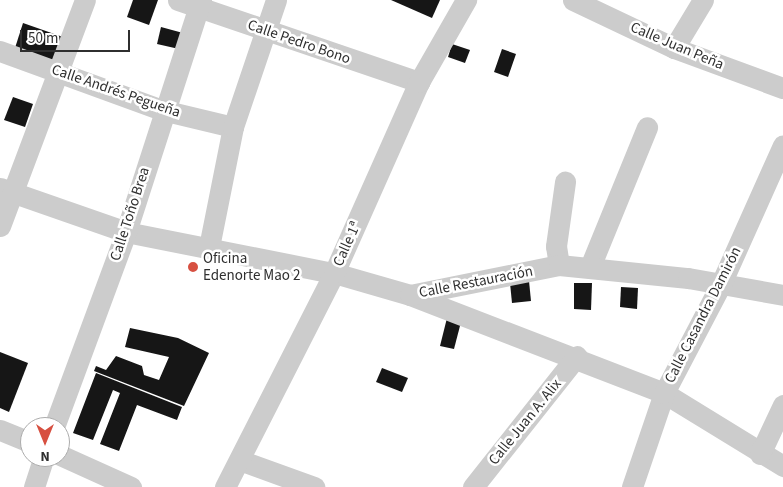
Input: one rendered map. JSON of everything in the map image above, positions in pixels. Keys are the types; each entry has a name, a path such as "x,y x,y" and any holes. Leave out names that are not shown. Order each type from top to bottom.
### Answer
{"street":[{"path":"0,226 7,191 85,0"},
{"name":"Calle Pedro Bono","path":"178,0 199,4 265,30 419,82"},
{"path":"209,247 233,128 276,0"},
{"name":"Calle 1ª","path":"225,487 242,461 334,273 419,82 466,0"},
{"name":"Calle Juan Peña","path":"573,0 674,48 783,88"},
{"path":"674,48 703,0"},
{"name":"Calle Toño Brea","path":"58,417 126,232 162,110 199,4"},
{"name":"Calle Andrés Pegueña","path":"0,51 162,110 233,128"},
{"path":"590,266 646,127"},
{"name":"Calle Casandra Damirón","path":"632,487 664,393 720,286 783,146"},
{"path":"560,265 556,246 565,182"},
{"name":"Calle Restauración","path":"7,191 126,232 334,273 410,295 560,265 590,266 783,295"},
{"path":"410,295 577,356 664,393 760,454 783,466"},
{"name":"Calle Juan A. Alix","path":"473,487 577,356"},
{"path":"760,454 783,404"},
{"path":"0,430 20,438"},
{"path":"70,460 131,487"},
{"path":"242,461 314,487"},
{"path":"34,487 41,467"}],"building":[{"path":"133,0 158,0 149,25 127,17"},
{"path":"391,0 440,0 432,18"},
{"path":"23,23 63,37 55,61 15,48"},
{"path":"161,27 183,33 179,49 157,44"},
{"path":"452,44 470,50 465,63 448,57"},
{"path":"502,49 516,54 508,77 494,72"},
{"path":"13,97 33,104 25,127 4,120"},
{"path":"529,281 531,301 512,303 510,283"},
{"path":"574,283 592,283 591,310 574,309"},
{"path":"621,287 638,288 637,309 620,307"},
{"path":"447,318 461,322 454,349 440,346"},
{"path":"130,328 178,338 209,353 184,406 94,371 96,366 106,370 116,356 142,366 144,375 159,380 169,357 125,347"},
{"path":"0,352 28,363 9,412 0,408"},
{"path":"382,368 408,378 402,392 376,382"},
{"path":"96,373 182,407 177,420 137,405 119,451 100,444 120,393 113,390 93,440 73,433"}],"place":[{"name":"Oficina Edenorte Mao 2","path":"193,267"}]}
